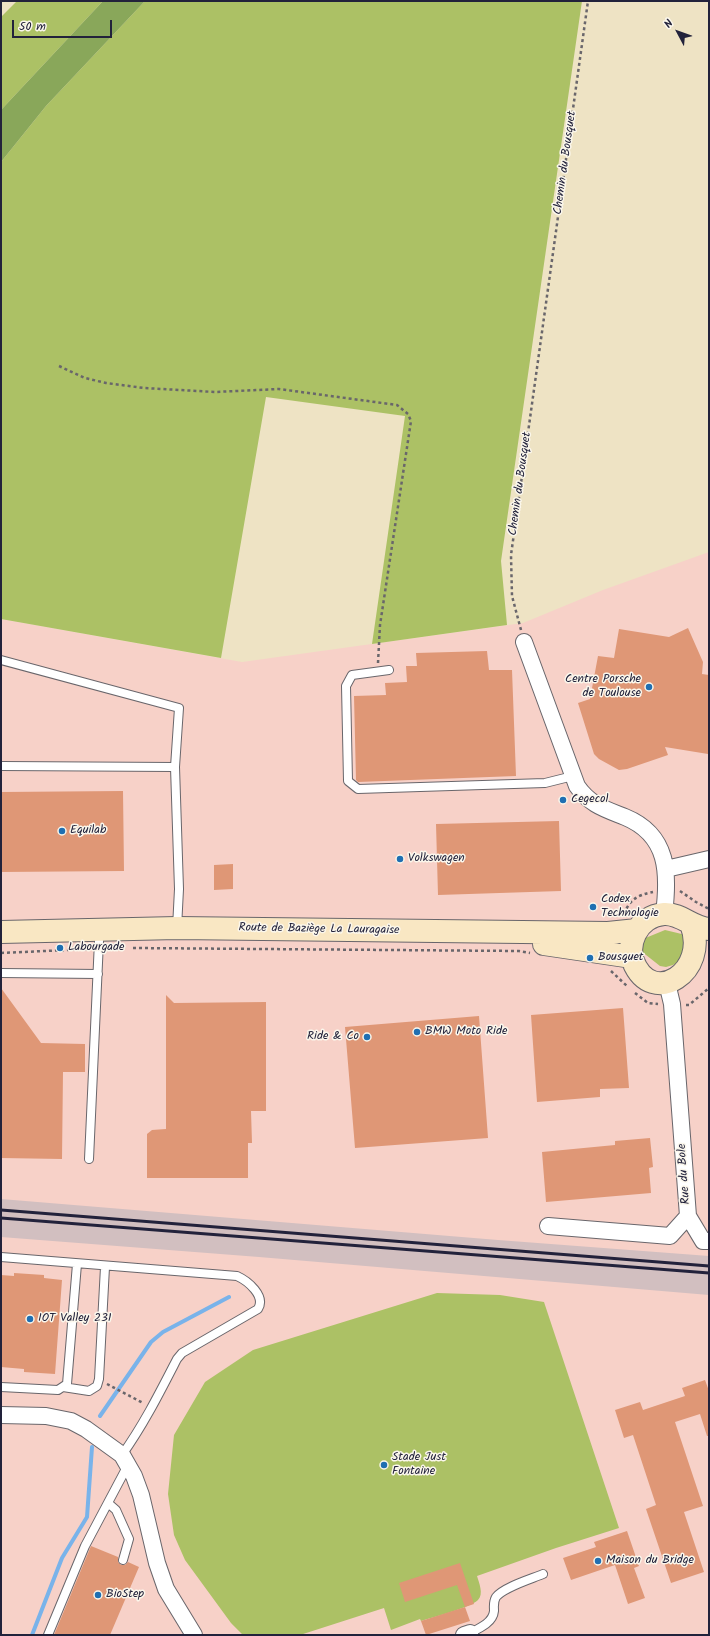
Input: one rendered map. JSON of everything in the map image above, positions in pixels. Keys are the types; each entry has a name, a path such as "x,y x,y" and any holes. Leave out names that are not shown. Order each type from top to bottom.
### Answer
{"main road":[{"path":"664,914 678,916 700,927 696,931 700,947 701,968 681,979 667,983 659,982 645,976 635,964 632,957 630,923 664,914"},
{"name":"Route de Baziège La Lauragaise","path":"1,932 177,928 608,933 630,923"},
{"name":"Route de Baziège La Lauragaise","path":"1,943 99,945 178,940 520,941 632,957"}],"street":[{"path":"524,642 577,786 584,796 593,804 627,818 642,827 658,846 664,856 667,891 664,914"},
{"path":"666,869 709,859"},
{"name":"Rue du Bole","path":"548,1226 670,1236 688,1216 672,1004 667,983"},
{"path":"688,1216 704,1241 709,1241"},
{"path":"1,1415 46,1416 71,1421 108,1444 125,1460 134,1476 141,1495 157,1563 166,1589 194,1635"}],"lane":[{"path":"1,660 178,708 175,767 179,889 177,928"},
{"path":"389,670 352,675 346,686 348,781 358,790 545,783 573,776"},
{"path":"1,766 175,767"},
{"path":"89,1160 99,945"},
{"path":"1,973 98,974"},
{"path":"1,1257 105,1267 237,1276 249,1283 260,1300 260,1306 253,1313 182,1352 177,1358 152,1408 136,1435 108,1503 85,1546 48,1635"},
{"path":"1,1387 58,1390 67,1384 78,1264"},
{"path":"63,1387 89,1391 97,1386 99,1379 105,1267"},
{"path":"108,1503 116,1510 129,1539 123,1560"},
{"path":"467,1634 483,1626 490,1620 494,1613 493,1602 496,1596 502,1591 543,1574"}],"path":[{"name":"Chemin du Bousquet","path":"524,642 512,596 511,555 588,1"},
{"path":"59,366 85,378 106,383 144,388 214,392 279,389 397,405 408,414 410,422 380,625 378,671"},
{"path":"630,923 631,901 636,897 658,891"},
{"path":"678,891 709,909"},
{"path":"1,953 99,945"},
{"path":"127,947 156,949 519,951 534,954"},
{"path":"682,1006 689,1005 709,988"},
{"path":"108,1384 152,1408"}],"shaded area":[{"path":"709,552 709,1635 1,1635 1,619 242,662 523,623 603,590"},
{"path":"1,1199 709,1256 709,1295 1,1237"}],"green space":[{"path":"17,1 103,1 1,110 1,17"},
{"path":"103,1 145,1 46,106 1,162 1,110"},
{"path":"145,1 582,1 501,561 507,625 372,644 405,416 266,397 221,658 1,619 1,162 46,106"},
{"path":"665,930 690,936 682,959 673,965 666,967 660,966 641,951 643,939"},
{"name":"Stade Just Fontaine","path":"437,1293 500,1295 544,1302 619,1528 556,1548 477,1576 481,1595 480,1598 474,1603 421,1621 420,1619 391,1630 384,1608 300,1635 243,1635 231,1623 185,1560 174,1535 168,1494 174,1435 205,1382 253,1350"}],"building":[{"name":"Centre Porsche de Toulouse","path":"688,628 703,662 702,674 709,675 708,754 665,747 668,755 627,769 619,770 599,759 594,754 578,703 590,699 598,656 614,658 619,629 669,637"},
{"path":"487,651 489,670 512,670 516,776 358,782 356,780 354,696 386,695 385,683 407,682 406,666 417,666 416,653"},
{"name":"Equilab","path":"123,791 124,871 1,872 1,792"},
{"path":"559,821 561,891 438,895 436,824"},
{"path":"233,864 233,889 214,890 214,865"},
{"path":"1,988 41,1043 85,1044 85,1072 63,1072 62,1159 1,1158"},
{"path":"166,995 174,1003 266,1002 266,1111 251,1111 252,1143 248,1143 248,1178 147,1178 147,1134 152,1130 166,1129"},
{"path":"623,1008 629,1088 600,1089 600,1097 537,1102 531,1015"},
{"path":"479,1016 488,1138 355,1148 345,1027"},
{"path":"650,1138 653,1167 649,1168 651,1193 546,1202 542,1152 615,1145 615,1141"},
{"name":"IOT Valley 231","path":"14,1273 44,1275 44,1278 62,1280 55,1374 24,1372 24,1369 1,1367 1,1275 14,1276"},
{"path":"705,1380 709,1391 709,1436 707,1436 700,1414 675,1422 703,1506 684,1512 704,1572 671,1583 646,1509 656,1505 633,1435 624,1438 615,1410 640,1402 643,1410 685,1396 682,1388"},
{"path":"627,1531 639,1566 634,1568 645,1598 628,1604 615,1565 571,1580 563,1558 596,1547 594,1542"},
{"name":"BioStep","path":"91,1546 118,1557 118,1562 121,1565 125,1565 128,1562 139,1567 110,1635 54,1635"},
{"path":"460,1563 474,1604 465,1607 457,1585 405,1602 399,1583"},
{"path":"465,1607 470,1621 426,1635 421,1621"}],"waterway":[{"path":"100,1416 151,1342 163,1332 229,1297"},
{"path":"32,1635 62,1558 87,1517 92,1447"}],"railway":[{"path":"1,1210 709,1266"},
{"path":"1,1218 709,1273"}],"place":[{"name":"Centre Porsche de Toulouse","path":"649,687"},
{"name":"Cegecol","path":"563,800"},
{"name":"Equilab","path":"62,831"},
{"name":"Volkswagen","path":"400,859"},
{"name":"Codex Technologie","path":"593,907"},
{"name":"Labourgade","path":"60,948"},
{"name":"Bousquet","path":"590,958"},
{"name":"BMW Moto Ride","path":"417,1032"},
{"name":"Ride & Co","path":"367,1037"},
{"name":"IOT Valley 231","path":"30,1319"},
{"name":"Stade Just Fontaine","path":"384,1465"},
{"name":"Maison du Bridge","path":"598,1561"},
{"name":"BioStep","path":"98,1595"}]}
